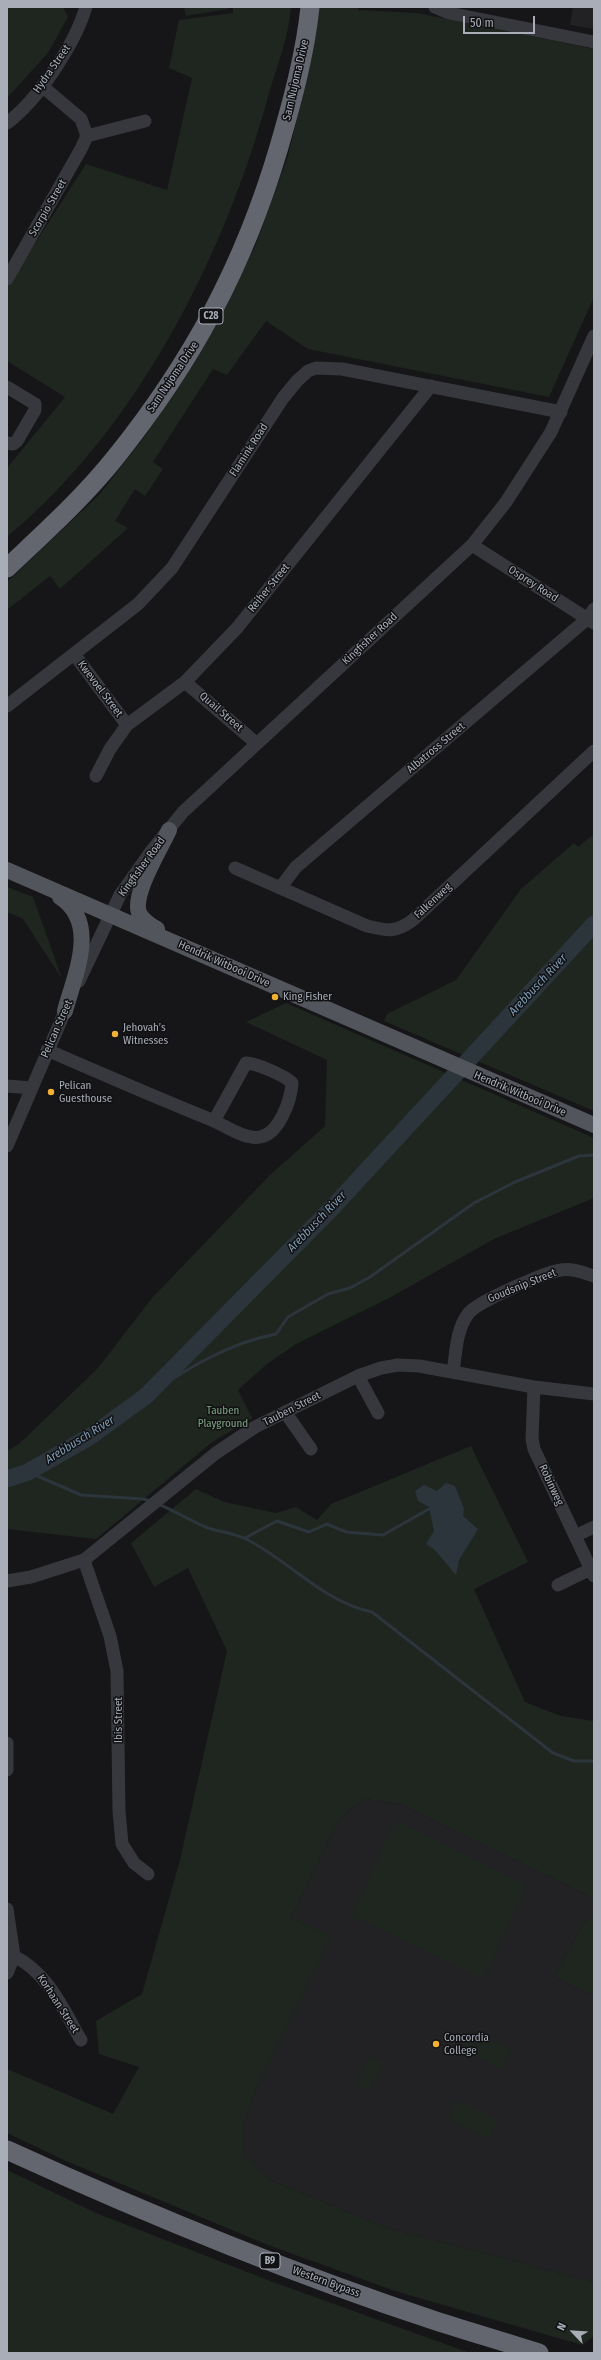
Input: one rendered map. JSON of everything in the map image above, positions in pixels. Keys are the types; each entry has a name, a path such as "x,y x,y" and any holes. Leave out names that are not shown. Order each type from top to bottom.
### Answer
{"highway":[{"name":"Sam Nujoma Drive","path":"7,552 49,513 100,459 150,395 191,329 220,274 252,199 280,111 294,49 300,7"},
{"name":"Sam Nujoma Drive","path":"7,568 53,525 115,459 196,345 227,285 264,196 290,109 308,29 310,7"},
{"name":"Western Bypass","path":"7,2150 103,2194 268,2260 436,2321 539,2353"}],"main road":[{"path":"169,830 141,892 138,910 144,920 151,926 198,952"},
{"name":"Hendrik Witbooi Drive","path":"7,870 45,888 110,914 594,1125"},
{"path":"45,888 72,908 82,928 81,946 65,1011"}],"street":[{"name":"Hydra Street","path":"7,123 42,86 70,46 86,7"},
{"path":"435,7 449,13 594,42"},
{"path":"42,86 81,119 87,136 145,121"},
{"name":"Scorpio Street","path":"7,279 87,136"},
{"name":"Kingfisher Road","path":"110,914 134,875 169,830 201,794 472,545 506,502 530,467 561,412 594,336"},
{"name":"Flamink Road","path":"7,706 138,604 158,584 175,563 283,398 308,371 316,368 336,368 561,412"},
{"name":"Reiher Street","path":"96,776 110,749 127,725 185,682 237,628 431,386"},
{"path":"7,387 35,404 34,410 17,440 13,444 7,443"},
{"name":"Osprey Road","path":"472,545 592,617"},
{"name":"Albatross Street","path":"280,888 296,867 592,617"},
{"name":"Kwevoel Street","path":"74,654 127,725"},
{"name":"Quail Street","path":"185,682 256,743"},
{"name":"Falkenweg","path":"235,868 367,926 383,930 395,930 413,920 594,751"},
{"name":"Pelican Street","path":"7,1146 47,1050 110,914"},
{"path":"47,1050 214,1121 252,1137 268,1134 281,1117 292,1092 292,1083 288,1079 274,1072 246,1063 214,1121"},
{"path":"7,1086 31,1088"},
{"name":"Goudsnip Street","path":"453,1372 460,1327 469,1312 484,1301 544,1275 562,1270 594,1276"},
{"name":"Tauben Street","path":"7,1581 31,1577 84,1560 223,1449 255,1428 358,1376 381,1368 398,1365 453,1372 534,1387 594,1394"},
{"path":"358,1376 378,1413"},
{"name":"Robinweg","path":"534,1387 532,1434 534,1449 592,1573"},
{"path":"285,1412 311,1449"},
{"path":"575,1536 594,1527"},
{"name":"Ibis Street","path":"84,1560 110,1636 117,1672 119,1811 122,1844 134,1863 148,1874"},
{"path":"558,1585 592,1573"},
{"path":"7,1743 7,1770"},
{"path":"7,1909 14,1956 7,1973"},
{"name":"Korhaan Street","path":"14,1956 34,1968 44,1979 81,2040"}],"shaded area":[{"path":"573,7 594,7 594,29 570,25"},
{"path":"446,1483 455,1486 464,1509 463,1516 478,1529 459,1560 456,1575 435,1550 426,1544 434,1531 429,1507 418,1501 415,1491 424,1485 437,1491"},
{"name":"Concordia College","path":"366,1799 403,1805 594,1899 594,1917 584,1922 554,1977 594,1996 594,2282 385,2227 270,2180 244,2154 243,2125 255,2091 331,1936 291,1918 336,1825 349,1810"}],"green space":[{"path":"7,7 63,7 68,17 48,53 7,98"},
{"path":"184,7 228,7 228,9 186,16"},
{"path":"233,7 291,7 286,39 280,60 251,151 229,213 202,274 172,333 137,390 98,444 54,493 7,537 7,468 65,397 7,361 7,287 86,164 167,190 192,78 169,68 179,20 233,13"},
{"path":"318,7 358,7 358,10 417,13 594,49 594,297 549,397 308,349 266,321 227,375 213,369 153,462 163,469 145,496 135,489 115,521 128,528 60,589 50,576 7,610 7,582 99,495 145,436 200,353 255,247 288,156 311,61"},
{"path":"594,834 594,1111 384,1021 387,1014 456,980 521,889 574,843 578,847"},
{"path":"7,887 33,897 62,979 23,919 7,912"},
{"name":"Tauben Playground","path":"286,1003 594,1138 594,1198 494,1239 391,1297 296,1344 267,1364 238,1390 252,1418 211,1443 96,1539 7,1529 7,1451 19,1444 98,1368 152,1298 270,1175 325,1126 327,1060 246,1022"},
{"path":"471,1446 528,1562 474,1589 525,1702 561,1716 594,1721 594,1899 403,1805 366,1799 349,1810 336,1825 291,1918 332,1936 255,2091 243,2125 244,2154 270,2180 385,2227 594,2282 594,2336 582,2345 395,2291 268,2245 66,2161 7,2133 7,2069 113,2114 139,2067 99,2054 96,2021 142,1994 180,1860 227,1651 188,1568 154,1587 131,1543 196,1489 224,1502 276,1513 296,1507 317,1520 331,1504"},
{"path":"396,1820 527,1885 484,1979 351,1916"},
{"path":"594,1917 594,1996 554,1977 584,1922"},
{"path":"471,2031 511,2049 502,2069 462,2051"},
{"path":"370,2056 384,2062 369,2092 356,2086"},
{"path":"457,2100 498,2119 489,2139 448,2120"},
{"path":"7,2170 96,2213 273,2282 470,2353 7,2353"}],"waterway":[{"name":"Arebbusch River","path":"7,1479 28,1472 91,1436 146,1396 332,1208 594,924"},
{"path":"146,1396 208,1358 241,1344 276,1334 288,1317 328,1294 350,1288 370,1277 474,1203 515,1182 579,1156 594,1155"},
{"path":"28,1472 81,1495 143,1499 151,1501"},
{"path":"158,1504 208,1528 237,1535 246,1539 277,1558 322,1590 354,1607 372,1612 553,1753 574,1761 594,1761"},
{"path":"245,1538 277,1521 309,1532 327,1524 346,1532 383,1535 429,1509"}],"place":[{"name":"King Fisher","path":"275,997"},
{"name":"Jehovah’s Witnesses","path":"115,1034"},
{"name":"Pelican Guesthouse","path":"51,1092"},
{"name":"Concordia College","path":"436,2044"}]}
